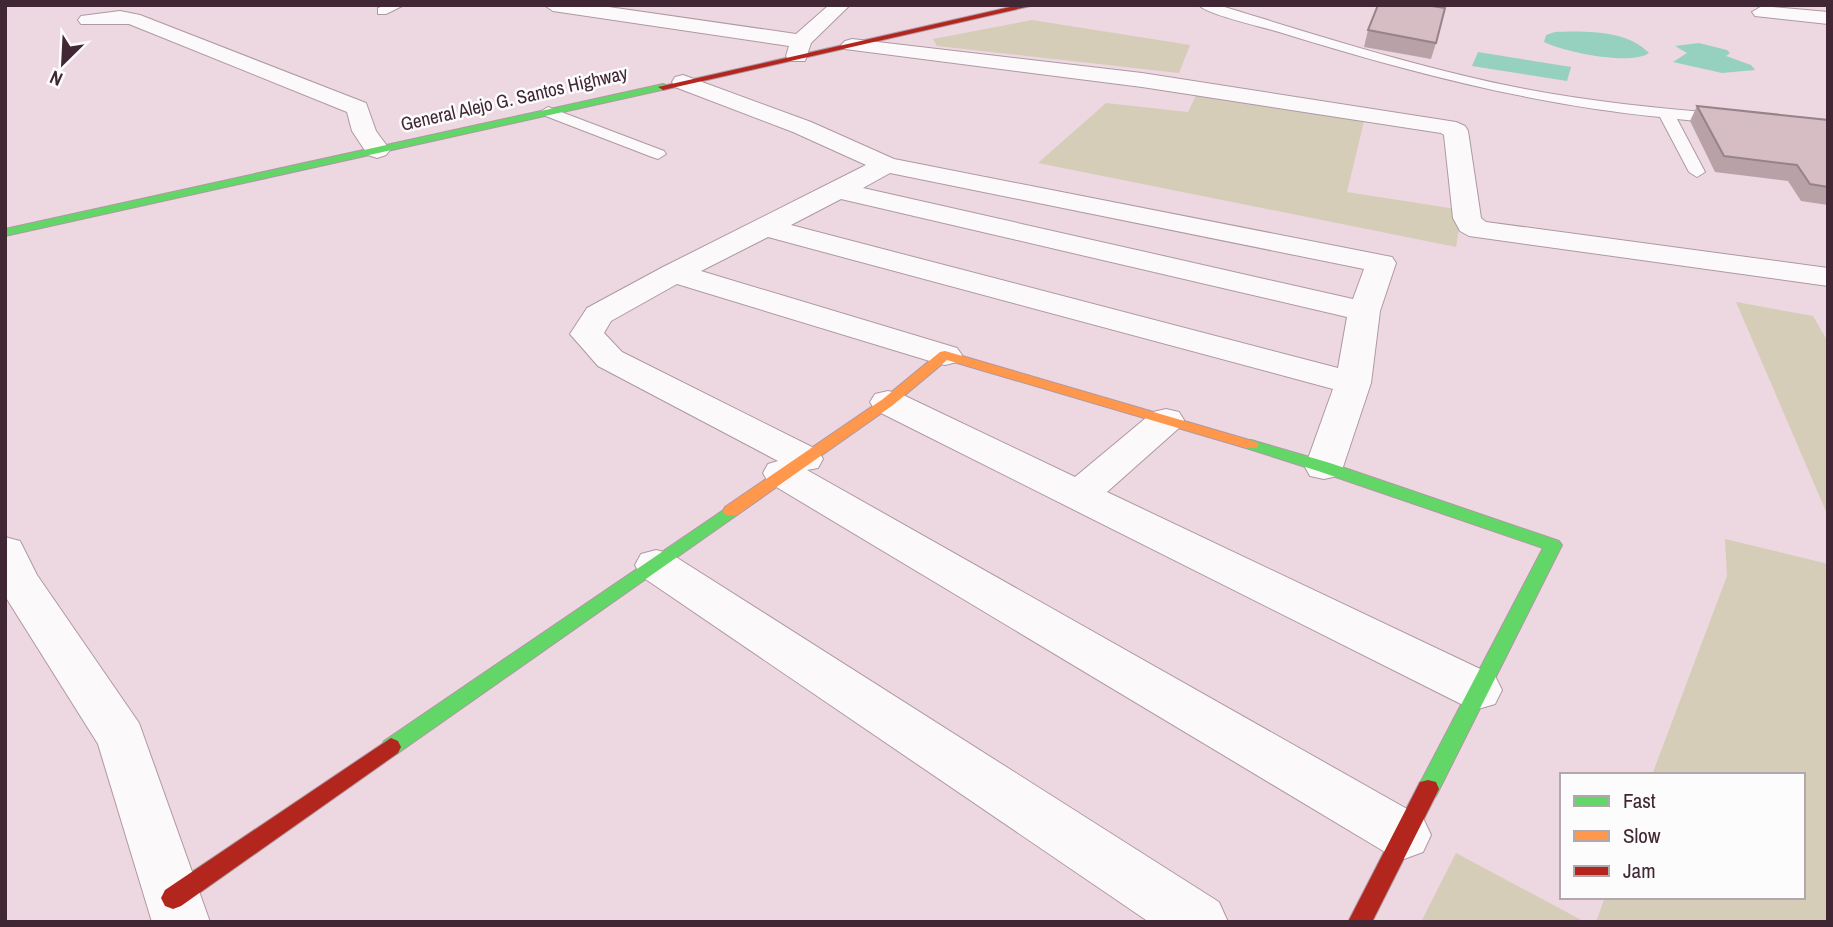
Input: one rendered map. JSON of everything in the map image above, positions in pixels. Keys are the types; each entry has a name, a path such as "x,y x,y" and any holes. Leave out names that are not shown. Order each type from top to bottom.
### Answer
{"street":[{"path":"553,5 647,19 799,49 841,5"},
{"path":"647,19 669,5"},
{"name":"General Alejo G. Santos Highway","path":"5,233 683,82 799,49 852,45 1031,5"},
{"path":"1762,12 1828,18"},
{"path":"88,20 133,19 358,108 365,131 377,150"},
{"path":"852,45 1142,80 1447,127 1456,131 1467,218 1470,225 1479,230 1828,277"},
{"path":"683,82 802,127 887,165 1381,263 1364,311 1353,383 1324,467"},
{"path":"887,165 841,191 674,273 598,316 587,334 610,359 793,466 1404,835"},
{"path":"841,191 1364,311"},
{"path":"765,227 1353,383"},
{"path":"674,273 1324,467 1553,545 1360,922"},
{"path":"5,552 18,581 121,738 177,910 793,466 888,402 945,355"},
{"path":"888,402 1478,691"},
{"path":"1079,495 1166,420"},
{"path":"656,565 1199,922"}],"lane":[{"path":"382,11 398,5"},
{"path":"1204,5 1351,50 1474,83 1556,99 1735,119"},
{"path":"548,112 657,154"},
{"path":"1666,113 1697,172"}],"shaded area":[{"path":"1032,20 1190,45 1179,73 937,46 933,39"},
{"path":"1555,32 1592,32 1617,36 1640,45 1649,53 1640,57 1613,58 1566,50 1544,42 1546,35"},
{"path":"1699,43 1727,50 1730,53 1726,56 1751,65 1755,70 1722,73 1673,62 1687,53 1675,46"},
{"path":"1478,52 1571,67 1567,81 1472,66"},
{"path":"1200,87 1366,113 1347,192 1462,210 1456,247 1038,163 1106,103 1188,112"},
{"path":"1736,302 1813,316 1828,342 1828,516"},
{"path":"1725,539 1828,564 1828,922 1596,922 1604,899 1805,899 1805,773 1653,773 1727,576"},
{"path":"1456,853 1585,922 1421,922"}],"building":[{"path":"1378,5 1425,5 1445,8 1436,43 1368,30"},
{"path":"1697,106 1828,120 1828,187 1810,184 1797,165 1724,156"}],"traffic: fast":[{"path":"5,233 663,87"},
{"path":"1251,445 1553,545 1428,789"},
{"path":"391,747 731,511"}],"traffic: slow":[{"path":"731,511 888,402 945,355 1251,445"}],"traffic: jam":[{"path":"663,87 1031,5"},
{"path":"173,898 391,747"},
{"path":"1360,922 1428,789"}]}
